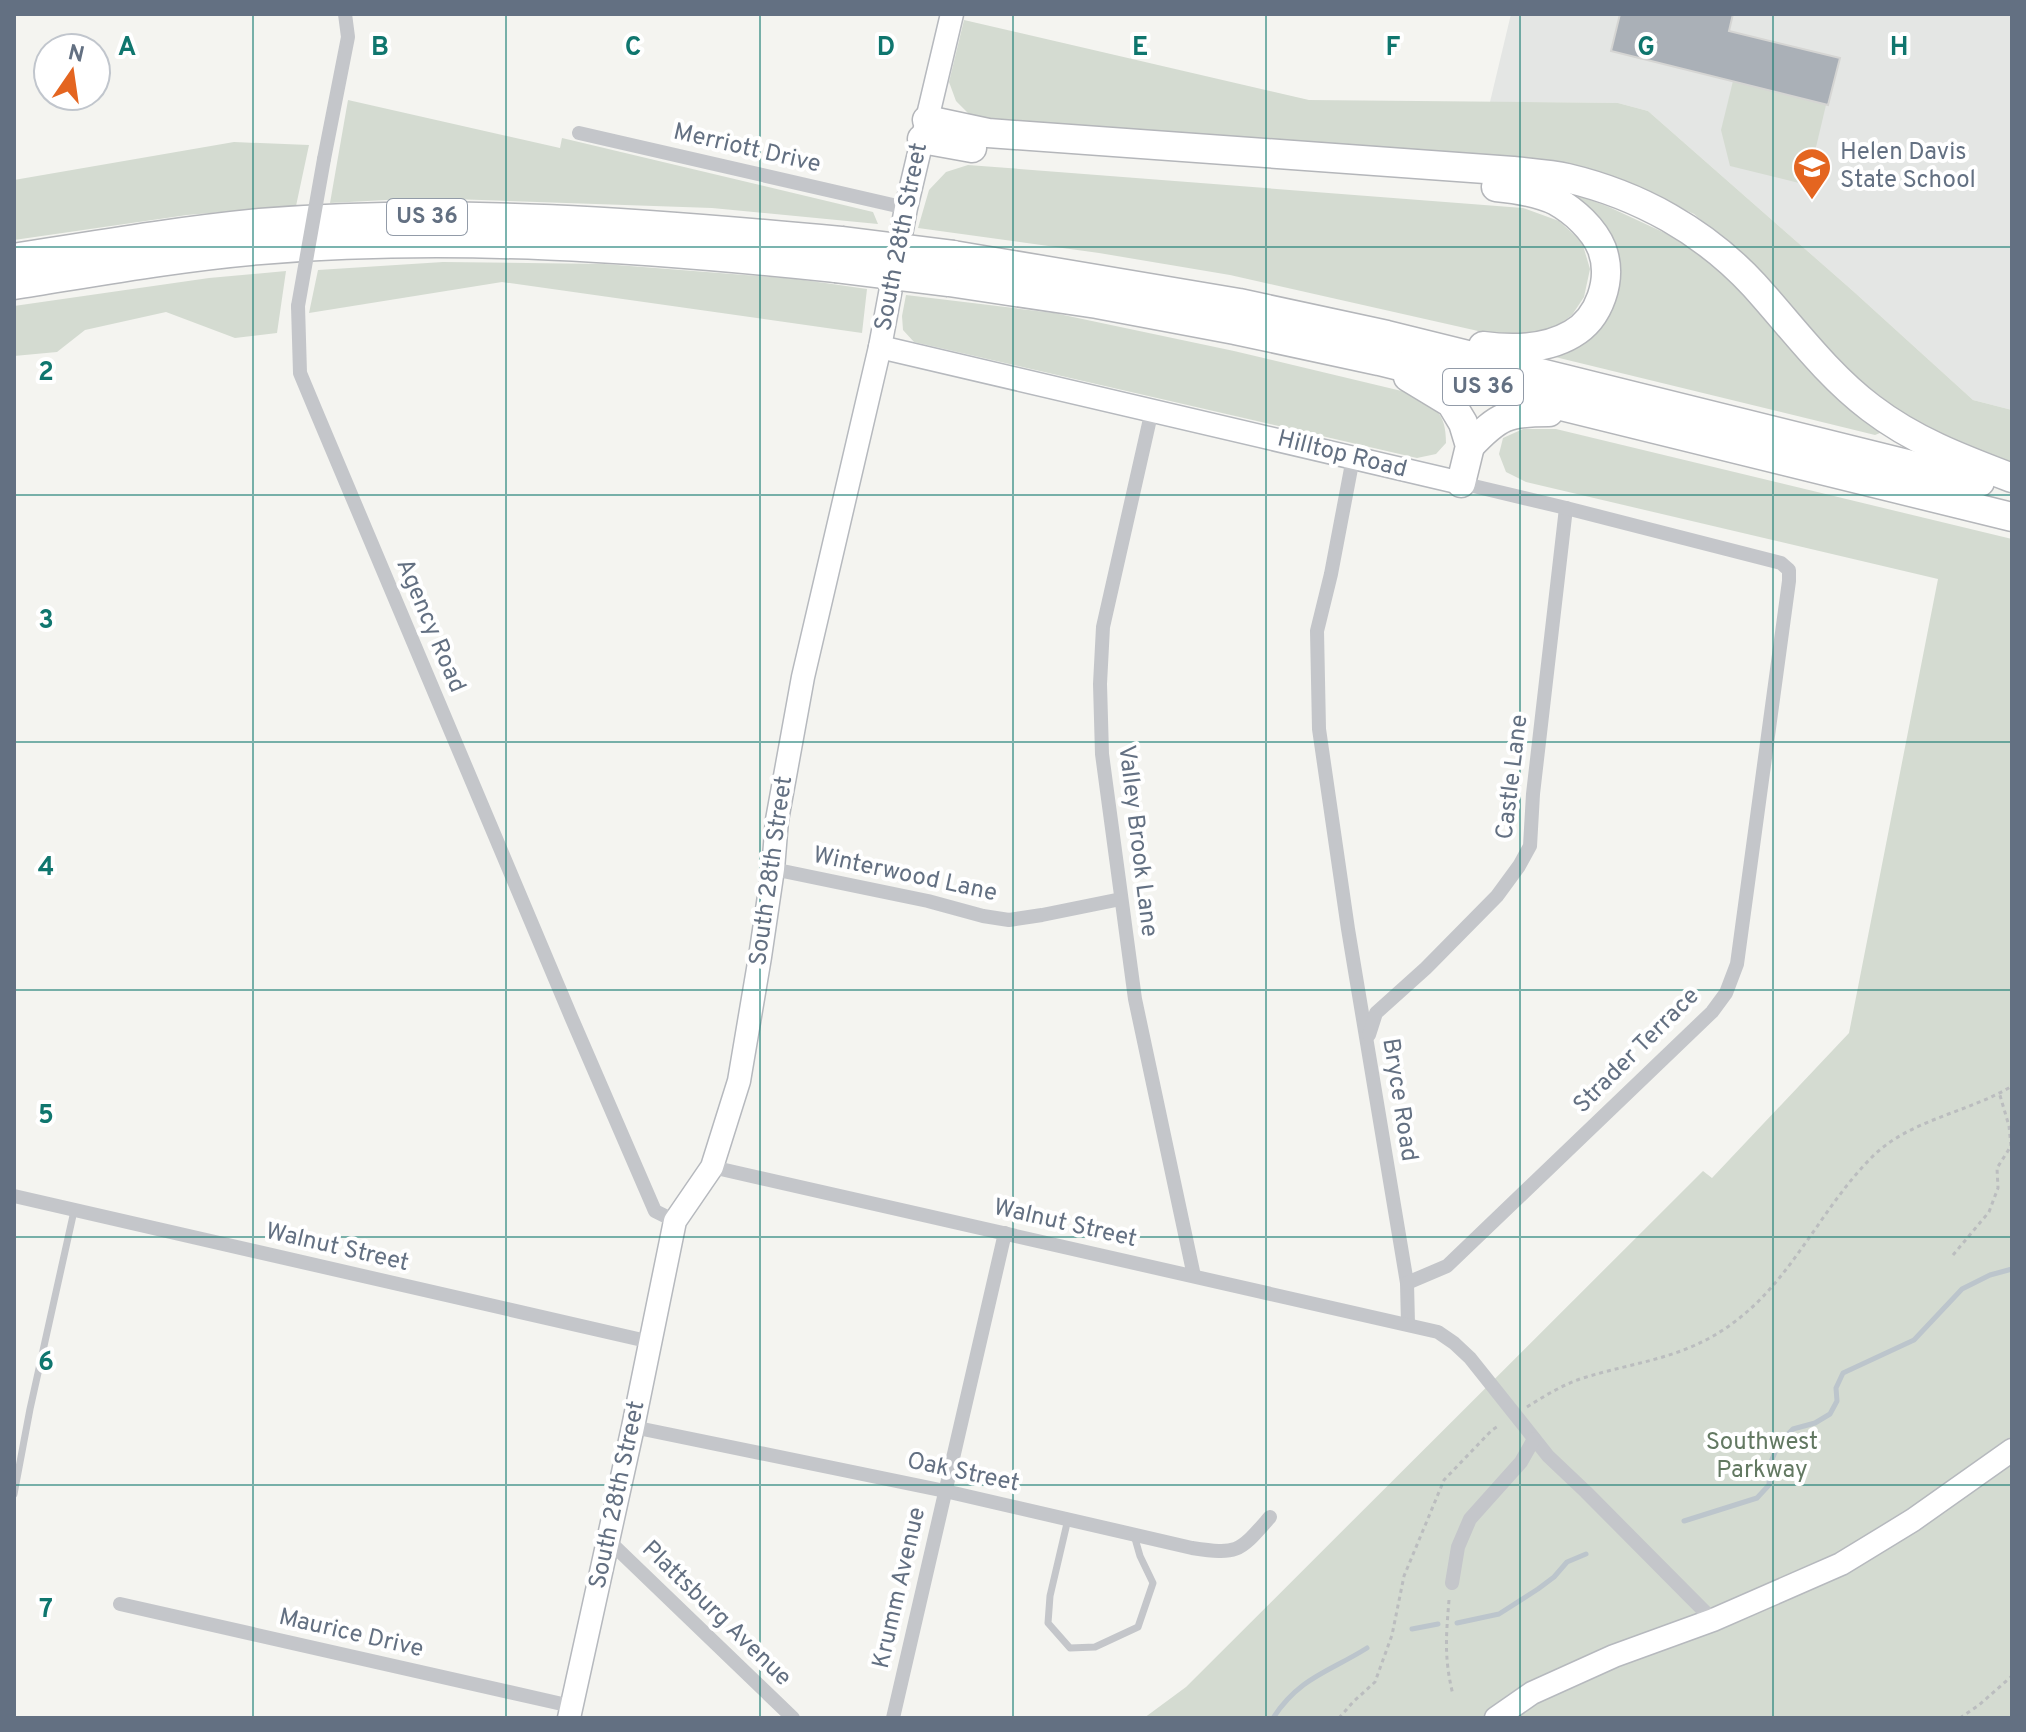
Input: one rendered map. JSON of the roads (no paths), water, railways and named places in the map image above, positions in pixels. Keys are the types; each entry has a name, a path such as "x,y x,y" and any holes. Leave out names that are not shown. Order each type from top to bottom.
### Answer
{"highway":[{"path":"924,130 998,152 1511,189 1554,200 1572,212 1591,231 1602,250 1605,287 1599,303 1583,327 1560,340 1528,348 1507,349 1383,348"},
{"path":"924,130 1513,171 1564,177 1605,188 1642,203 1703,239 1753,284 1835,377 1870,408 1910,435 1946,453 2012,478"},
{"name":"US 36","path":"14,258 261,223 468,216 627,223 951,269 1112,307 1235,330 1383,348 2012,489"},
{"name":"US 36","path":"14,285 187,257 378,244 465,242 838,255"},
{"path":"1383,348 1451,403 1463,423 1470,446"},
{"name":"US 36","path":"1383,348 1590,413 2012,517"},
{"path":"1461,483 1470,446 1501,417 1526,412 1590,413"}],"street":[{"path":"330,14 345,16"},
{"name":"South 28th Street","path":"570,1712 675,1221 712,1167 739,1081 773,869 777,820 803,677 880,347 906,208 952,14"},
{"name":"Agency Road","path":"345,16 348,37 298,306 300,373 655,1211 675,1221"},
{"name":"Merriott Drive","path":"579,133 906,208"},
{"name":"Hilltop Road","path":"880,347 1566,508 1781,563 1789,570 1789,581"},
{"name":"Valley Brook Lane","path":"1152,410 1103,627 1100,684 1102,754 1135,999 1194,1276"},
{"name":"Bryce Road","path":"1353,458 1317,631 1319,729 1407,1283 1408,1324"},
{"name":"Castle Lane","path":"1367,1040 1376,1013 1426,968 1497,896 1530,846 1533,794 1566,508"},
{"name":"Strader Terrace","path":"1407,1283 1447,1266 1712,1012 1726,993 1737,964 1789,581"},
{"name":"Winterwood Lane","path":"773,869 1009,920 1121,899"},
{"name":"Walnut Street","path":"712,1167 1408,1324"},
{"name":"Walnut Street","path":"14,1196 651,1342"},
{"name":"Krumm Avenue","path":"893,1718 1005,1233"},
{"path":"1408,1324 1438,1332 1470,1358 1548,1456 1713,1620"},
{"name":"Oak Street","path":"633,1427 945,1491 1219,1552 1237,1550 1270,1517"},
{"path":"1452,1583 1458,1547 1470,1519 1521,1462 1534,1439"},
{"path":"1496,1718 1532,1693 1614,1656 1713,1620 1841,1564 1913,1520 2012,1450"},
{"name":"Plattsburg Avenue","path":"609,1541 793,1718"},
{"name":"Maurice Drive","path":"120,1604 570,1712"}],"lane":[{"path":"14,1494 74,1211"},
{"path":"1068,1519 1050,1596 1048,1623 1070,1648 1095,1647 1138,1627 1153,1583 1134,1535"}],"waterway":[{"path":"1684,1521 1757,1498 1769,1485 1770,1464 1779,1443 1793,1429 1815,1423 1830,1414 1837,1401 1836,1388 1843,1373 1914,1340 1962,1289 1990,1275 2012,1269"},
{"path":"1457,1623 1499,1614 1554,1577 1567,1562 1586,1554"},
{"path":"1412,1629 1438,1624"},
{"path":"1273,1718 1305,1684 1367,1648"}],"place":[{"name":"Helen Davis State School","path":"1812,201"}],"park label":[{"name":"Southwest Parkway","path":"1762,1457"}]}
